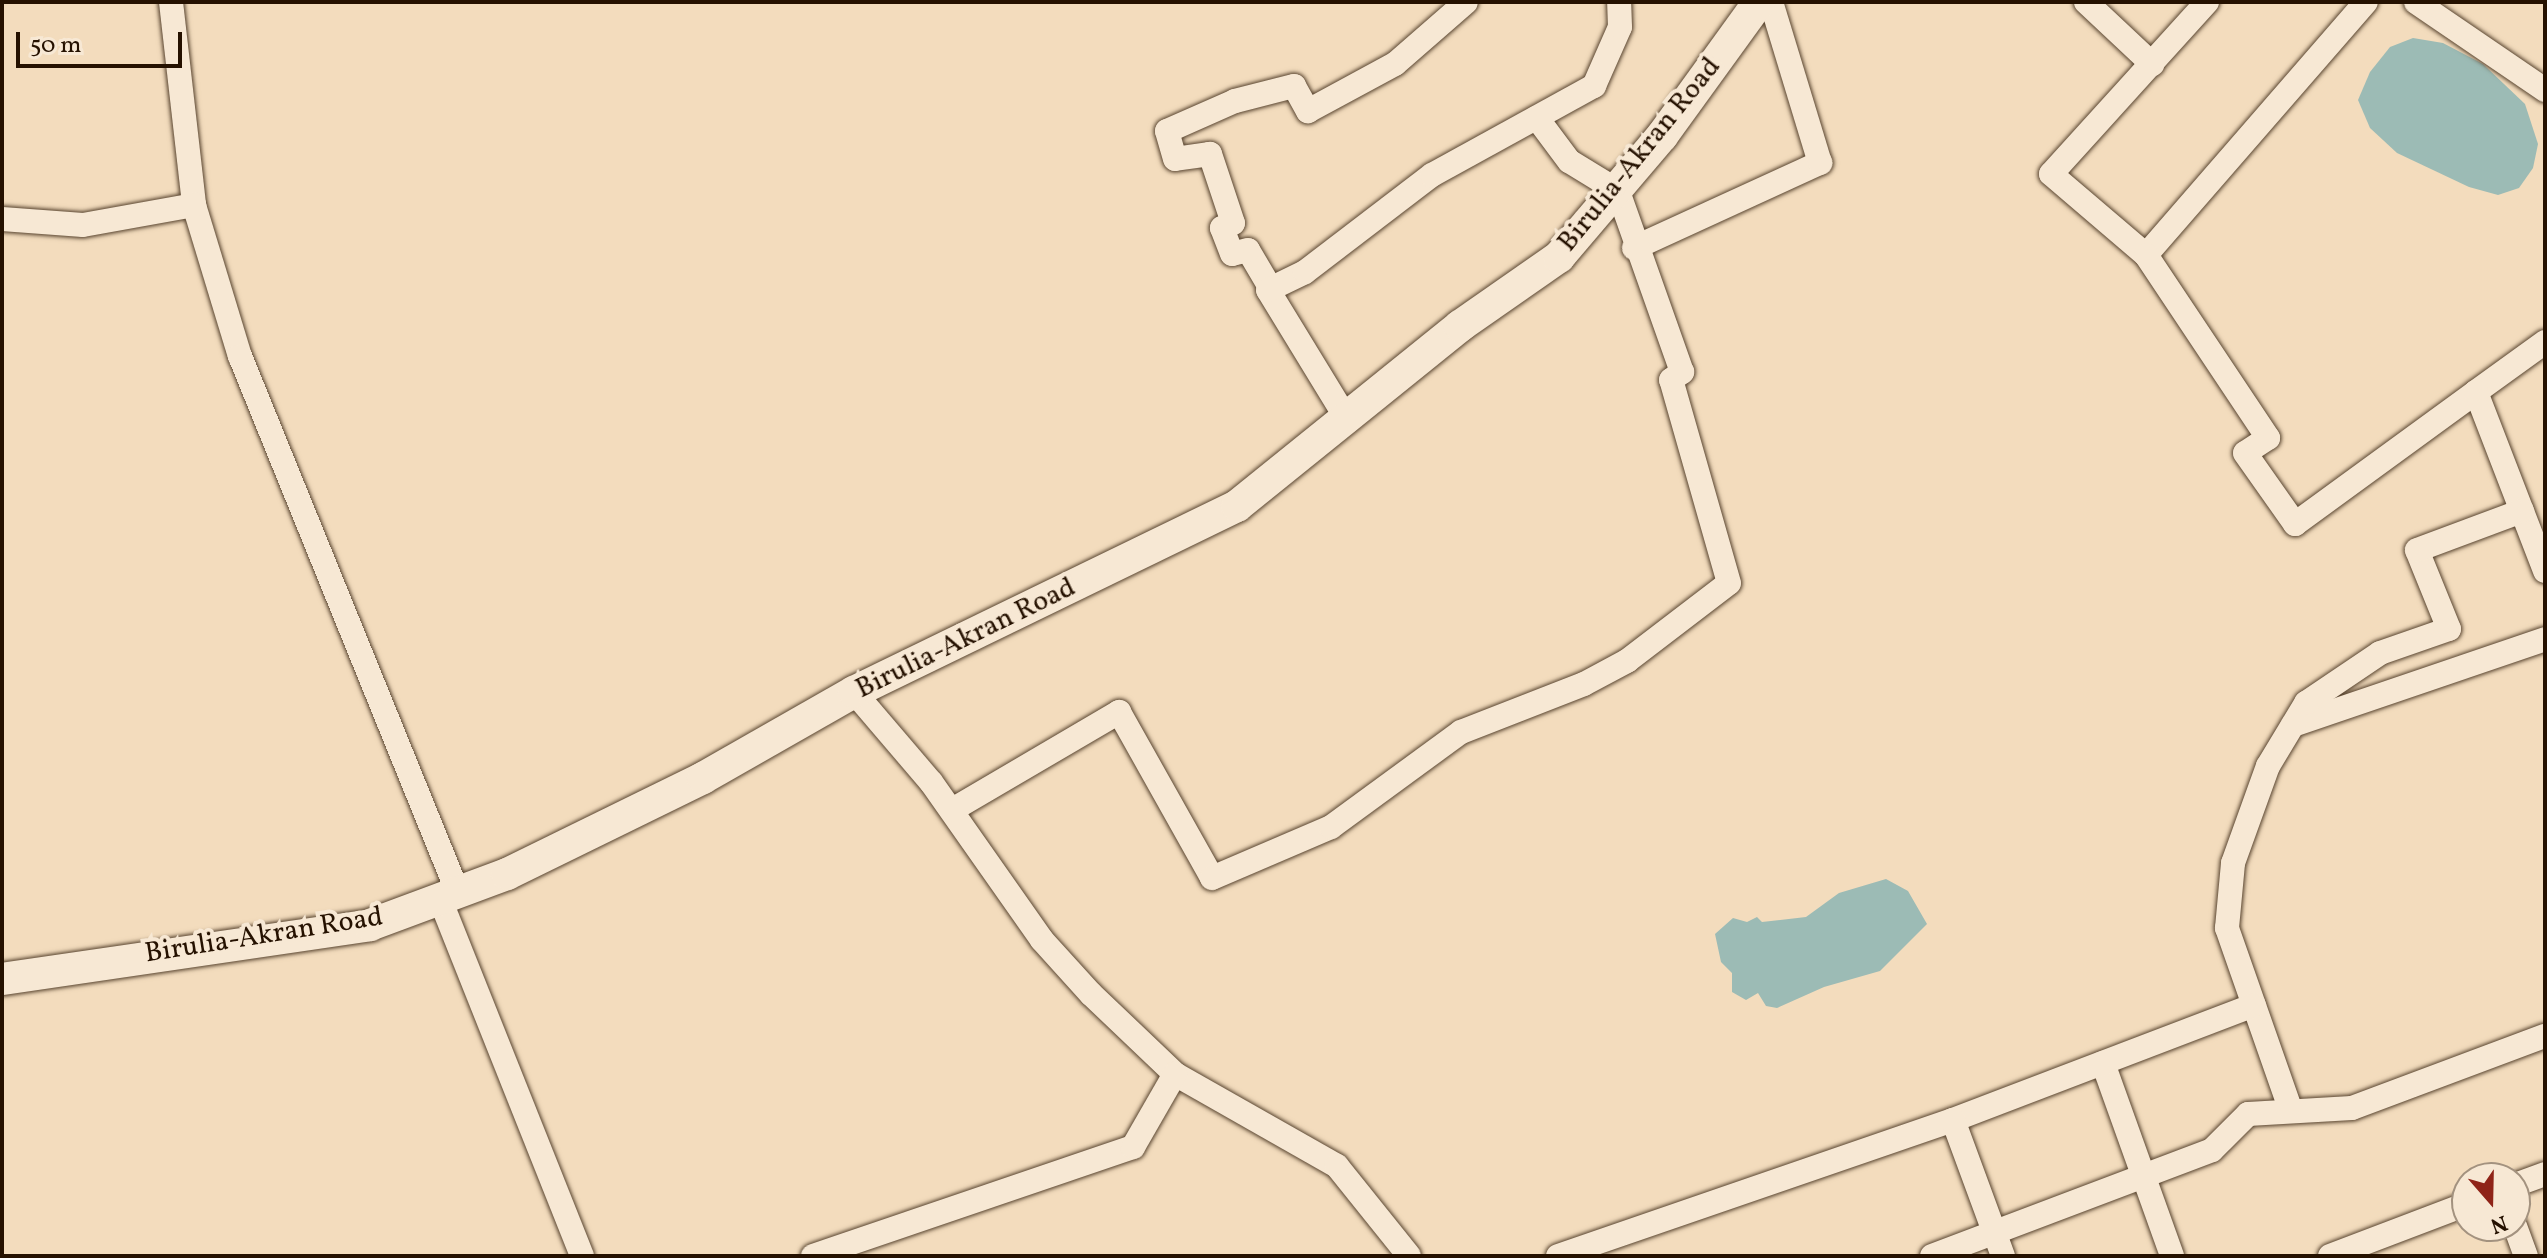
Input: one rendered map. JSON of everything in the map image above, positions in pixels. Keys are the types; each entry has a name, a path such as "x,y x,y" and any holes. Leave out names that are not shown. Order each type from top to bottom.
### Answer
{"street":[{"path":"171,2 194,205 240,356 449,896 582,1256"},
{"path":"1348,421 1248,250 1232,254 1222,228 1233,223 1210,154 1175,159 1167,131 1235,101 1294,86 1308,111 1395,64 1466,2"},
{"path":"1271,289 1305,272 1432,175 1594,86 1620,27 1619,2"},
{"name":"Birulia-Akran Road","path":"2,979 370,925 449,896 703,778 854,692 1237,506 1348,421 1460,326 1559,257 1618,191 1759,2"},
{"path":"1634,248 1820,163 1771,2"},
{"path":"2086,2 2152,64"},
{"path":"2207,2 2051,174 2146,255 2268,438 2245,453 2295,524 2545,342"},
{"path":"2146,255 2366,2"},
{"path":"2416,2 2545,90"},
{"path":"952,810 1119,712 1212,878 1331,827 1472,727 1584,684 1627,661 1729,583 1671,380 1682,372 1634,248 1618,191 1569,161 1537,118"},
{"path":"2,219 83,225 194,205"},
{"path":"2476,392 2531,515 2545,571"},
{"path":"2291,1111 2227,928 2233,863 2268,766 2306,703 2380,653 2449,629 2417,550 2531,515"},
{"path":"2293,725 2545,639"},
{"path":"854,692 952,810 1042,940 1175,1074 1337,1166 1409,1256"},
{"path":"1558,1256 1953,1120 2254,1005"},
{"path":"1932,1256 1998,1245 2145,1176 2212,1150 2248,1114 2352,1108 2545,1036"},
{"path":"2103,1063 2172,1256"},
{"path":"813,1256 1133,1147 1175,1074"},
{"path":"1953,1120 1998,1245"},
{"path":"2330,1256 2451,1210"}],"water":[{"path":"2413,38 2443,43 2483,64 2525,104 2538,144 2533,168 2519,188 2498,195 2469,187 2397,153 2370,128 2358,100 2370,72 2390,47"},
{"path":"1886,879 1908,891 1927,924 1880,971 1824,987 1777,1008 1766,1006 1758,993 1746,1000 1732,992 1732,973 1721,962 1715,934 1733,918 1747,922 1757,917 1762,922 1806,917 1839,893"}]}
